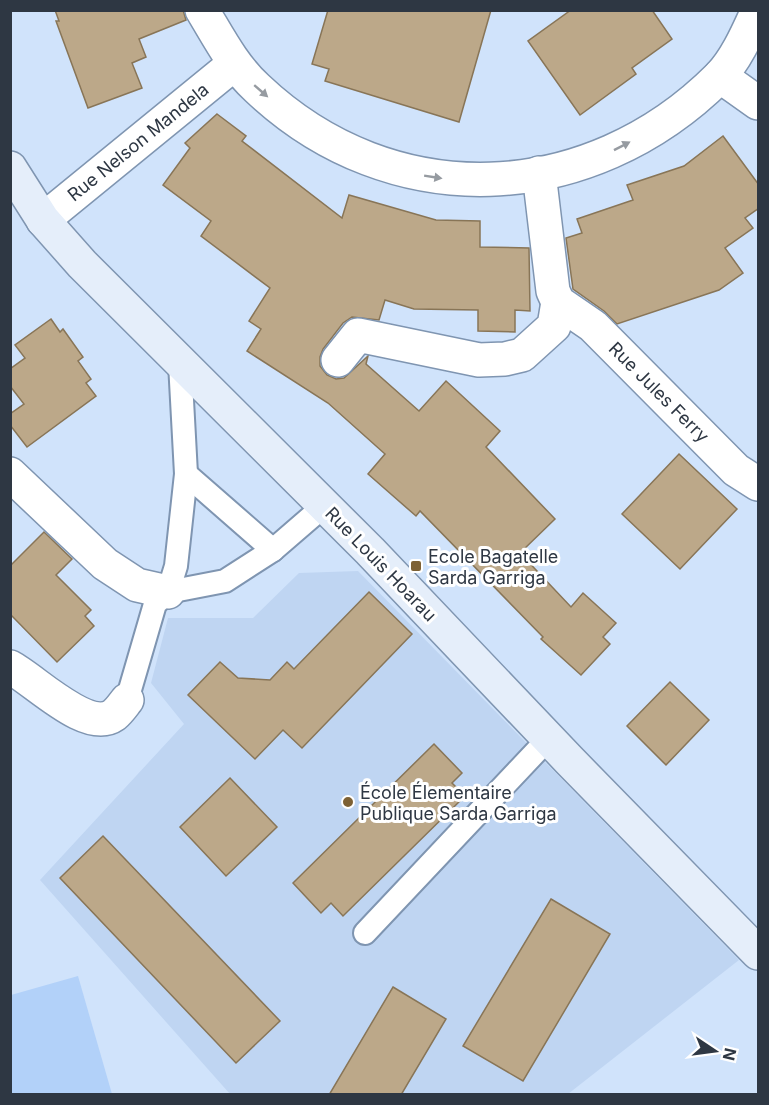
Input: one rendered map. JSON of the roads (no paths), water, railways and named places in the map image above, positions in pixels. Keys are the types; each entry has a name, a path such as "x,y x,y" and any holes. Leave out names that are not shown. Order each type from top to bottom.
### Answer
{"main road":[{"name":"Rue Louis Hoarau","path":"10,168 43,220 82,264 324,506 548,739 759,953"}],"street":[{"path":"202,10 234,64 257,88 295,120 326,140 369,161 433,178 489,181 539,173 601,157 652,131 720,75 758,10"},
{"name":"Rue Nelson Mandela","path":"43,220 234,64"},
{"path":"720,75 759,103"},
{"path":"338,360 358,335 479,360 522,355 554,326 558,302 553,291 539,173"},
{"name":"Rue Jules Ferry","path":"558,302 593,326 736,470 759,484"},
{"path":"10,474 105,564 137,585 168,592"},
{"path":"10,668 81,716 98,719 113,715 127,700"}],"lane":[{"path":"127,700 155,604 168,592 176,566 186,474 180,363"},
{"path":"186,474 273,550"},
{"path":"168,592 225,581 273,550 324,506"},
{"path":"365,933 548,739"}],"place":[{"name":"Ecole Bagatelle Sarda Garriga","path":"416,566"},
{"name":"École Élementaire Publique Sarda Garriga","path":"348,802"}]}
